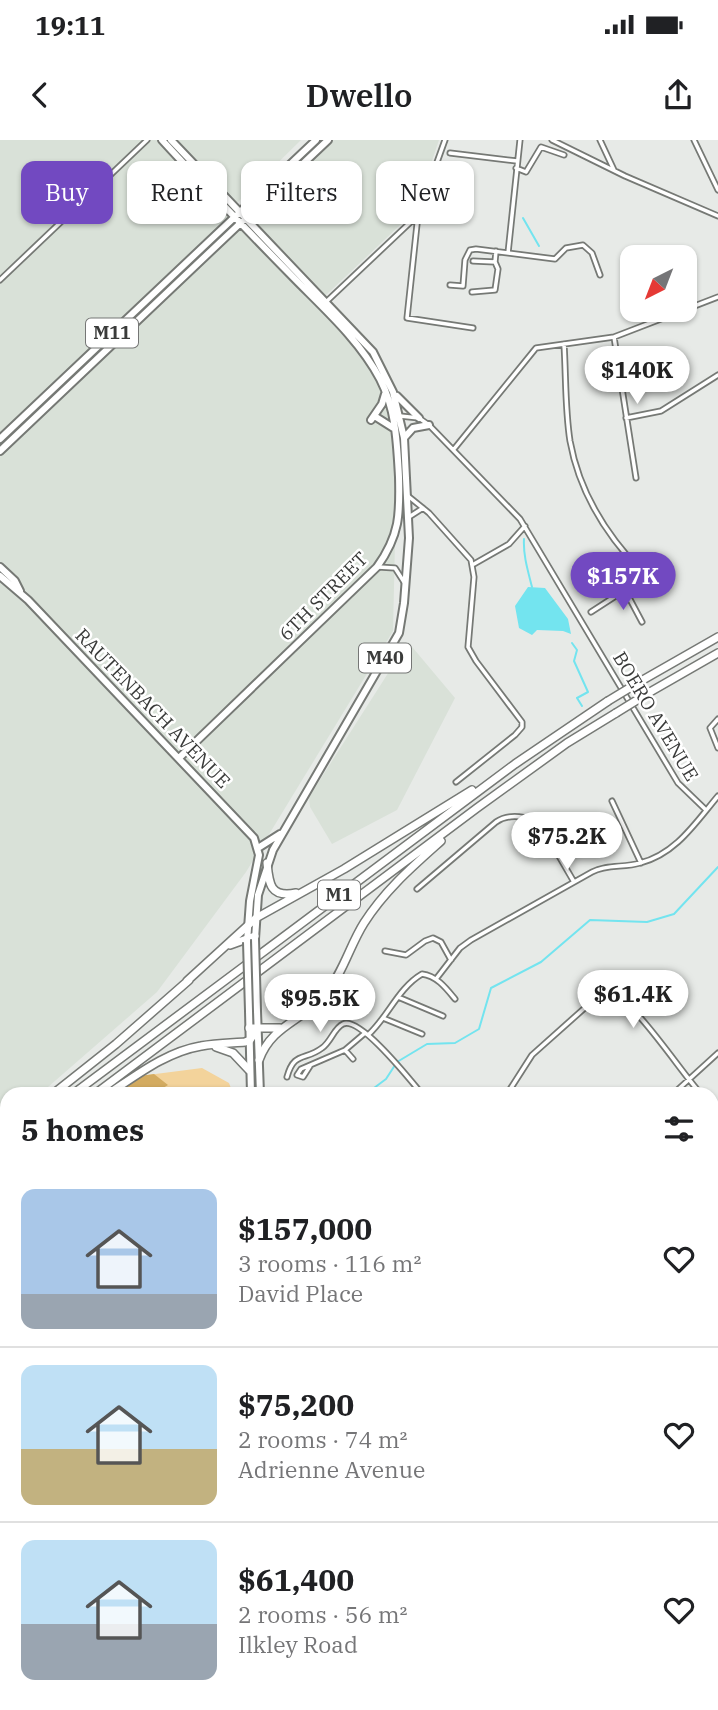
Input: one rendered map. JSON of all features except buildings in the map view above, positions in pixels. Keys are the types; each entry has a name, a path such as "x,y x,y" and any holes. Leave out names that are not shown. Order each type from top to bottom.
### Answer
{"highway":[{"name":"M1","path":"82,1087 515,764 608,701 718,637"},
{"name":"M1","path":"105,1087 567,743 718,653"},
{"path":"187,981 256,918 515,764"},
{"path":"259,1060 267,1043 281,1028 315,1005 329,989 365,921 393,885 477,808"},
{"path":"268,863 269,881 274,891 284,895 304,891"},
{"path":"62,1087 116,1044 226,948 234,942 251,939"},
{"path":"249,1028 281,1028"},
{"path":"119,1087 152,1065 177,1053 200,1046 249,1041 258,1028"},
{"path":"177,1053 207,1048 226,1049 249,1070"}],"main road":[{"name":"M40","path":"162,140 181,161"},
{"name":"M40","path":"171,140 241,220"},
{"name":"M11","path":"0,439 316,140"},
{"name":"M11","path":"306,161 328,140"},
{"name":"M40","path":"227,210 236,215"},
{"name":"M11","path":"0,452 241,224"},
{"name":"M40","path":"244,224 248,232 324,304"},
{"name":"M40","path":"245,224 324,304 367,358 389,392 404,438 409,517 406,587 401,624 395,642 281,833 258,895 251,939 250,1087"},
{"path":"231,233 248,232"},
{"path":"396,430 374,419 389,392 419,418"},
{"name":"6TH STREET","path":"179,758 377,567 390,549 399,521 397,416"},
{"path":"404,438 413,428 429,425"},
{"path":"0,567 15,582 20,592"},
{"path":"0,576 20,592"},
{"name":"RAUTENBACH AVENUE","path":"20,592 247,828 258,848"},
{"path":"258,848 281,833"},
{"name":"M40","path":"258,848 258,864 247,925 251,939 257,1011 260,1087"}],"street":[{"path":"0,281 147,140"},
{"path":"437,161 445,140"},
{"path":"508,253 520,140"},
{"path":"552,140 615,172 718,216"},
{"path":"600,140 615,172"},
{"path":"694,140 718,190"},
{"path":"516,168 526,172 541,147 564,155"},
{"path":"450,153 517,161"},
{"path":"324,304 408,224"},
{"path":"417,224 407,318 472,328"},
{"path":"450,285 463,286 465,260 470,250 558,259 566,248 585,246 592,253 600,275"},
{"path":"472,292 495,290 498,269 495,262 496,251"},
{"path":"473,261 495,262"},
{"path":"454,449 530,352 538,347 614,337 718,297"},
{"path":"614,337 636,478"},
{"path":"564,344 569,430 577,467 586,492 610,536 642,572"},
{"path":"626,418 661,411 718,375"},
{"name":"BOERO AVENUE","path":"397,416 419,418 429,425 507,503 525,526 678,783 706,810"},
{"path":"408,496 459,543 473,564 474,587 468,647 476,662 518,713 522,724 511,738 456,782"},
{"path":"409,517 423,508"},
{"path":"473,564 511,542 525,526"},
{"path":"591,611 625,590 655,556"},
{"path":"377,567 395,568 406,587"},
{"path":"625,590 642,622"},
{"path":"718,719 710,729 718,748"},
{"path":"436,979 460,948 471,940 574,882 601,867 641,863 676,844 718,796"},
{"path":"612,801 641,863"},
{"path":"417,889 496,822 507,816 529,819 541,825 574,882"},
{"path":"385,951 406,955 433,938 441,942 451,960"},
{"path":"310,1066 345,1050 366,1034 420,975 426,974 436,979 456,999"},
{"path":"512,1087 536,1052 608,991 615,993 668,1051 694,1087"},
{"path":"398,998 443,1016"},
{"path":"383,1018 422,1034"},
{"path":"287,1077 292,1062 323,1048 343,1023 350,1023 392,1059 416,1087"},
{"path":"345,1050 354,1059"},
{"path":"680,1087 718,1053"}],"shaded area":[{"path":"0,140 301,140 280,161 241,161 241,199 237,203 241,207 241,224 362,224 362,161 311,161 332,140 439,140 432,161 376,161 376,224 401,224 326,295 372,344 398,409 393,631 246,872 157,992 48,1087 0,1087"},
{"path":"408,642 455,698 397,810 332,844 310,807 309,797"},
{"path":"202,1068 229,1083 230,1087 124,1087 140,1076"},
{"path":"154,1074 168,1085 124,1087 140,1076"}],"water":[{"path":"528,587 545,588 568,619 571,634 537,630 532,635 519,628 515,606"}],"waterway":[{"path":"523,218 539,246"},
{"path":"524,539 532,587"},
{"path":"572,643 577,650 574,661 588,692 577,698 582,706"},
{"path":"375,1087 386,1079 397,1062 427,1044 455,1043 479,1029 491,988 541,962 590,920 647,922 674,914 718,867"}]}
